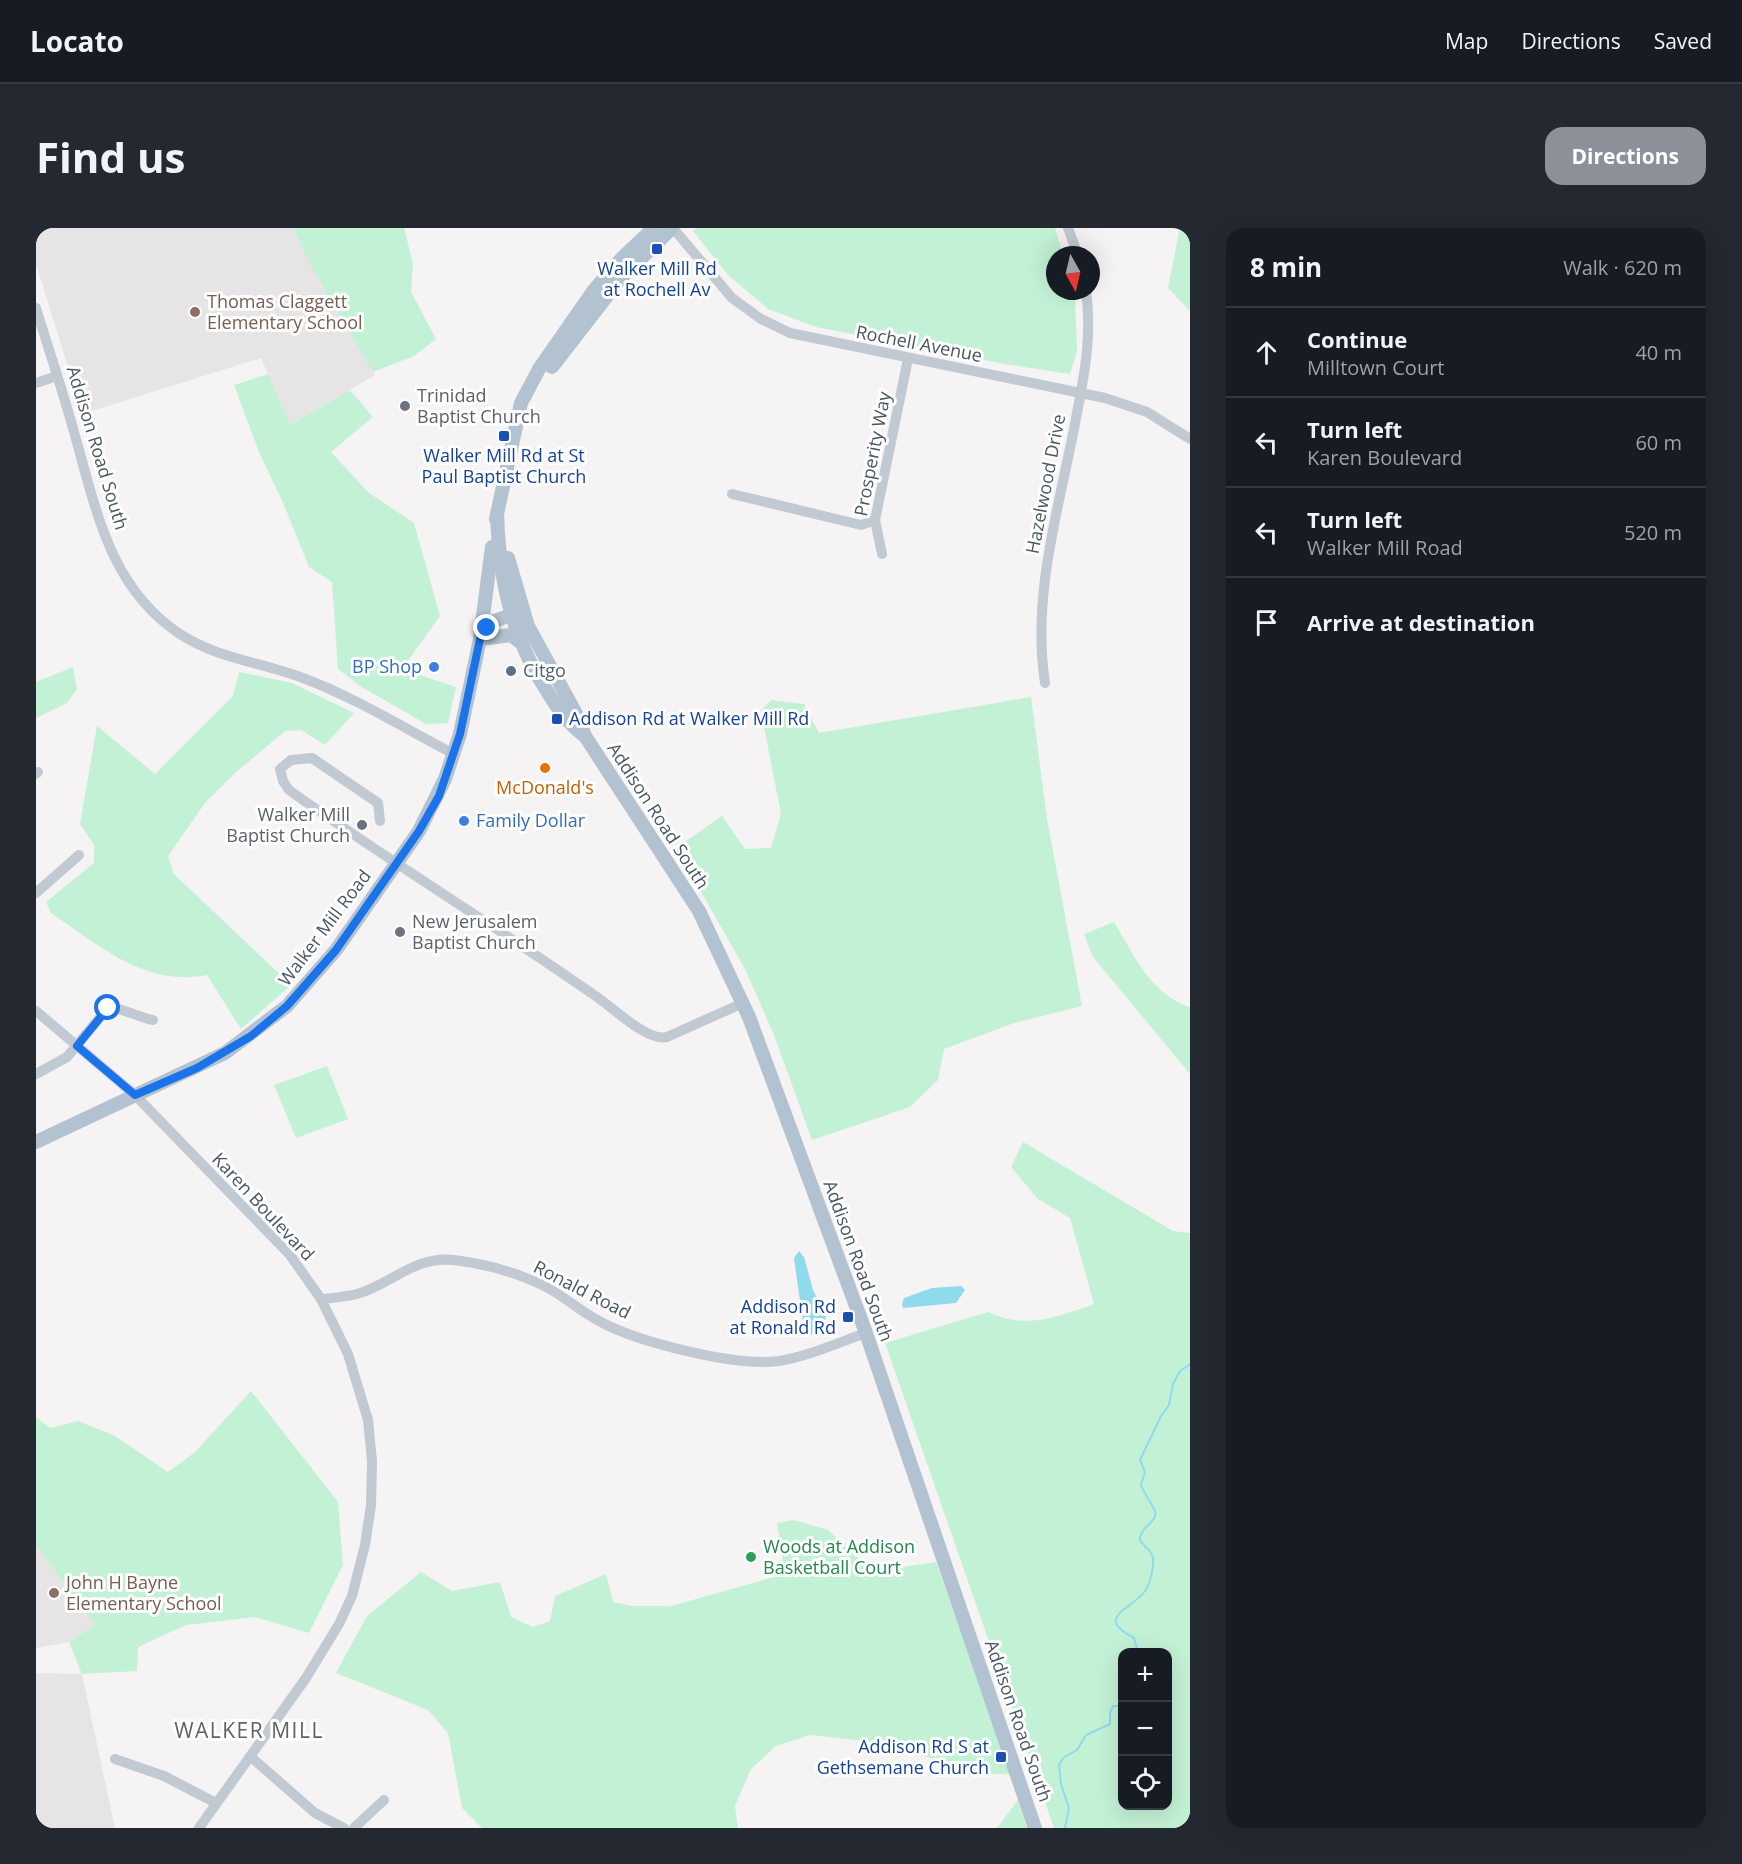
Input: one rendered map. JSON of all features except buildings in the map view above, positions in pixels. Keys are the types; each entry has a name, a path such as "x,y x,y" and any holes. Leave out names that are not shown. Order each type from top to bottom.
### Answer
{"main road":[{"name":"Walker Mill Road","path":"36,1142 225,1053 287,1006 336,950 431,812 454,754 480,639 499,508 522,401 570,322 623,257 654,228"},
{"name":"Walker Mill Road","path":"517,425 545,377 586,320 632,266 673,228"},
{"name":"Addison Road South","path":"499,508 502,583 516,614 579,720 585,736 699,911 744,1003 866,1333 1035,1828"},
{"name":"Addison Road South","path":"516,614 520,642 534,672 570,726 585,736"},
{"path":"480,639 494,621 516,614"},
{"path":"480,639 511,635 520,642"}],"street":[{"name":"Rochell Avenue","path":"673,228 717,283 732,298 761,319 806,337 1081,393 1148,412 1190,439"},
{"path":"1068,228 1075,246"},
{"name":"Hazelwood Drive","path":"1045,683 1040,638 1042,595 1081,393 1089,330 1087,300"},
{"name":"Addison Road South","path":"36,308 102,532 123,575 153,611 180,634 205,648 226,657 304,678 358,703 454,754"},
{"name":"Prosperity Way","path":"882,554 875,520 908,359"},
{"path":"36,383 57,376"},
{"path":"732,494 861,525 875,520"},
{"path":"380,821 378,803 312,758 291,760 280,769 282,781 289,790 395,865 597,996 653,1037 666,1037 744,1003"},
{"path":"36,893 79,855"},
{"path":"36,1074 60,1062 77,1046 105,1009 110,1007 153,1020"},
{"name":"Karen Boulevard","path":"36,1011 135,1095 290,1255 321,1299 348,1354 368,1420 372,1461 368,1527 352,1596 339,1624 306,1678 199,1828"},
{"name":"Ronald Road","path":"321,1299 359,1294 406,1268 449,1260 475,1263 534,1282 600,1322 634,1335 725,1359 748,1362 779,1361 807,1354 866,1333"},
{"path":"251,1757 315,1813 344,1828"},
{"path":"116,1759 164,1776 216,1803"},
{"path":"354,1828 384,1800"}],"shaded area":[{"name":"Thomas Claggett Elementary School","path":"36,228 293,228 311,266 375,375 290,425 261,358 79,415 64,354 36,264"},
{"name":"John H Bayne Elementary School","path":"36,1545 95,1625 69,1642 36,1648"},
{"path":"36,1673 82,1674 115,1828 36,1828"}],"green space":[{"path":"293,228 404,228 413,264 411,292 436,339 414,356 373,372 311,266"},
{"path":"697,228 1055,228 1060,246 1046,246 1046,300 1075,300 1077,351 1070,374 1005,364 816,327 768,309 728,275 693,231"},
{"path":"1190,228 1190,311 1168,288 1179,232"},
{"path":"268,374 290,425 350,390 373,417 331,452 369,493 414,523 440,616 402,669 456,687 448,723 426,724 360,686 338,669 332,582 309,567 259,452 234,385"},
{"path":"73,667 77,689 67,703 36,718 36,682"},
{"path":"239,672 292,683 354,713 325,745 301,730 285,731 234,774 205,803 168,856 174,874 291,985 241,1029 207,975 185,977 163,975 124,961 51,913 46,902 94,863 94,845 80,824 97,726 155,774 233,696"},
{"path":"1031,697 1047,819 1082,1006 1014,1023 944,1049 938,1080 910,1107 812,1140 774,1035 745,969 676,848 722,816 745,849 771,848 781,814 761,711 771,700 804,704 819,733"},
{"path":"1114,922 1154,984 1176,1001 1190,1007 1190,1074 1093,957 1084,934"},
{"path":"327,1066 348,1119 296,1138 274,1085"},
{"path":"1023,1142 1173,1231 1190,1233 1190,1828 1054,1828 885,1343 988,1312 1015,1320 1028,1321 1054,1317 1094,1304 1070,1218 1038,1199 1011,1167"},
{"path":"251,1391 338,1502 343,1565 309,1633 255,1617 186,1625 138,1647 137,1671 82,1674 69,1642 95,1625 36,1545 36,1417 50,1428 78,1421 115,1436 168,1472 195,1452"},
{"path":"794,1520 828,1530 854,1555 876,1571 936,1562 1012,1774 994,1774 864,1741 810,1735 776,1746 751,1769 735,1806 738,1828 482,1828 462,1808 448,1733 428,1710 336,1673 367,1616 421,1572 452,1591 500,1582 511,1617 533,1627 550,1621 555,1596 606,1574 613,1602 633,1606 671,1606 785,1574 777,1523"},
{"path":"1018,1800 1027,1828 997,1828"}],"water":[{"path":"799,1251 804,1257 813,1290 826,1316 824,1327 815,1334 805,1336 794,1258"},
{"path":"961,1286 965,1290 956,1303 903,1308 904,1298 932,1288"}],"waterway":[{"path":"1137,1648 1134,1638 1122,1631 1116,1619 1145,1591 1152,1571 1153,1556 1140,1540 1140,1536 1154,1519 1155,1511 1141,1485 1145,1472 1140,1460 1161,1416 1169,1405 1173,1384 1180,1371 1190,1364"},
{"path":"1065,1828 1069,1808 1061,1784 1059,1765 1063,1758 1077,1750 1086,1735 1110,1724 1110,1713 1113,1706 1118,1706"}],"place":[{"name":"Walker Mill Rd at Rochell Av","path":"657,249"},
{"name":"Thomas Claggett Elementary School","path":"195,312"},
{"name":"Trinidad Baptist Church","path":"405,406"},
{"name":"Walker Mill Rd at St Paul Baptist Church","path":"504,436"},
{"name":"BP Shop","path":"434,667"},
{"name":"Citgo","path":"511,671"},
{"name":"Addison Rd at Walker Mill Rd","path":"557,719"},
{"name":"McDonald's","path":"545,768"},
{"name":"Family Dollar","path":"464,821"},
{"name":"Walker Mill Baptist Church","path":"362,825"},
{"name":"New Jerusalem Baptist Church","path":"400,932"},
{"name":"Addison Rd at Ronald Rd","path":"848,1317"},
{"name":"Woods at Addison Basketball Court","path":"751,1557"},
{"name":"John H Bayne Elementary School","path":"54,1593"},
{"name":"Addison Rd S at Gethsemane Church","path":"1001,1757"}],"district":[{"name":"WALKER MILL","path":"249,1731"}],"route":[{"path":"108,1008 77,1046 135,1095 225,1053 259,1029 298,995 336,950 431,812 439,796 460,734 480,639 487,628"}]}
